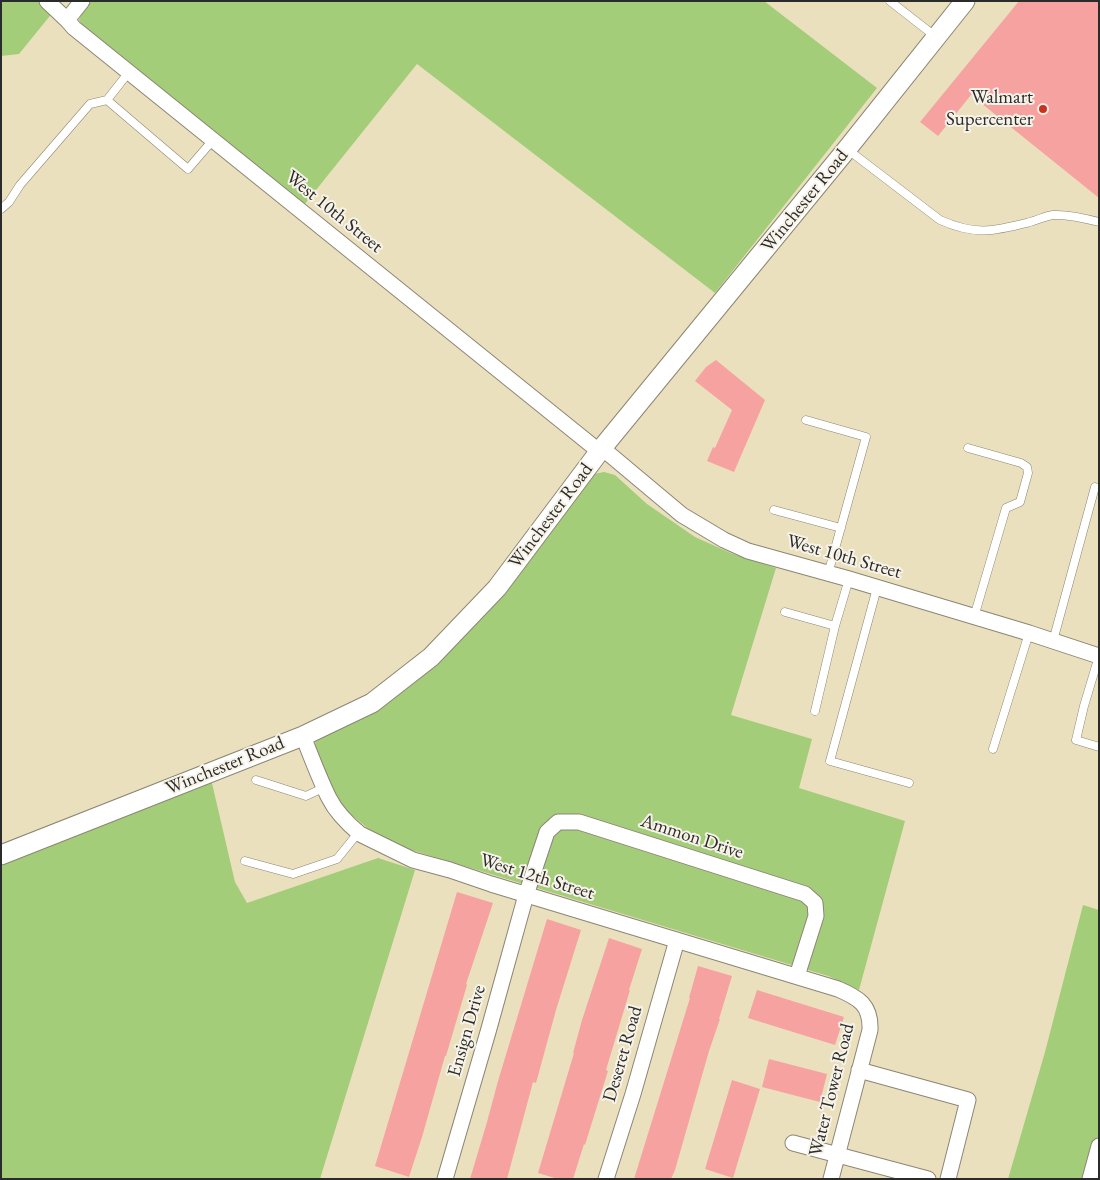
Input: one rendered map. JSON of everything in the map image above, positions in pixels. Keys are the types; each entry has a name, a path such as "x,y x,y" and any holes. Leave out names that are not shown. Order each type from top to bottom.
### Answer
{"street":[{"name":"West 10th Street","path":"47,1 74,28 682,515 724,540 748,551 1029,633 1099,656"},
{"path":"67,20 82,1"},
{"name":"Winchester Road","path":"1,855 303,736 372,703 431,657 497,588 601,450 848,148 965,1"},
{"name":"West 12th Street","path":"303,736 324,787 340,814 358,833 414,860 817,982"},
{"name":"Ammon Drive","path":"526,895 547,832 558,822 579,822 805,894 815,903 816,916 797,976"},
{"name":"Ensign Drive","path":"445,1179 526,895"},
{"name":"Deseret Road","path":"606,1179 633,1094 676,940"},
{"name":"Water Tower Road","path":"817,982 853,995 868,1010 870,1020 870,1030 831,1179"},
{"path":"859,1070 968,1100 948,1179"},
{"path":"793,1143 928,1179"},
{"path":"1090,1179 1099,1146"}],"lane":[{"path":"890,1 936,37"},
{"path":"1,209 9,202 20,185 90,104 107,100 129,72"},
{"path":"107,100 188,169 213,140"},
{"path":"848,148 940,220 953,226 986,231 1014,226 1052,215 1072,216 1099,222"},
{"path":"806,420 866,437 828,574"},
{"path":"968,448 1022,463 1027,467 1028,473 1020,502 1006,508 974,617"},
{"path":"1053,641 1095,487"},
{"path":"774,510 841,528"},
{"path":"815,711 848,579"},
{"path":"878,588 830,761 909,782"},
{"path":"785,612 835,626"},
{"path":"993,749 1029,633"},
{"path":"1099,656 1076,740 1099,747"},
{"path":"256,780 306,796 324,787"},
{"path":"245,861 293,874 337,859 358,833"}],"green space":[{"path":"1,1 62,1 19,54 1,56"},
{"path":"90,1 764,1 877,88 715,293 417,64 304,205 84,28 79,20 83,9"},
{"path":"604,472 615,475 647,504 695,537 733,554 776,568 731,715 812,739 799,788 905,821 859,990 828,976 398,846 371,831 349,813 334,795 314,749 316,739 401,691 594,474"},
{"path":"211,779 235,882 247,903 378,858 415,870 320,1179 1,1179 1,865"},
{"path":"1083,905 1099,910 1099,1179 1008,1179 1045,1052"}],"building":[{"name":"Walmart Supercenter","path":"1019,1 1099,1 1099,198 971,95 938,136 920,122"},
{"path":"716,360 765,400 734,472 707,461 732,410 695,381 706,367"},
{"path":"457,892 493,903 466,984 409,1177 375,1166"},
{"path":"547,919 581,930 536,1083 533,1082 507,1179 470,1179 498,1081"},
{"path":"609,938 642,949 606,1070 608,1071 573,1179 558,1179 538,1173 582,1020"},
{"path":"698,966 732,976 675,1170 671,1179 634,1179 690,998"},
{"path":"757,990 844,1017 835,1045 748,1018"},
{"path":"769,1059 827,1074 820,1102 762,1087"},
{"path":"732,1080 760,1089 733,1178 705,1169"}],"place":[{"name":"Walmart Supercenter","path":"1043,109"}]}
